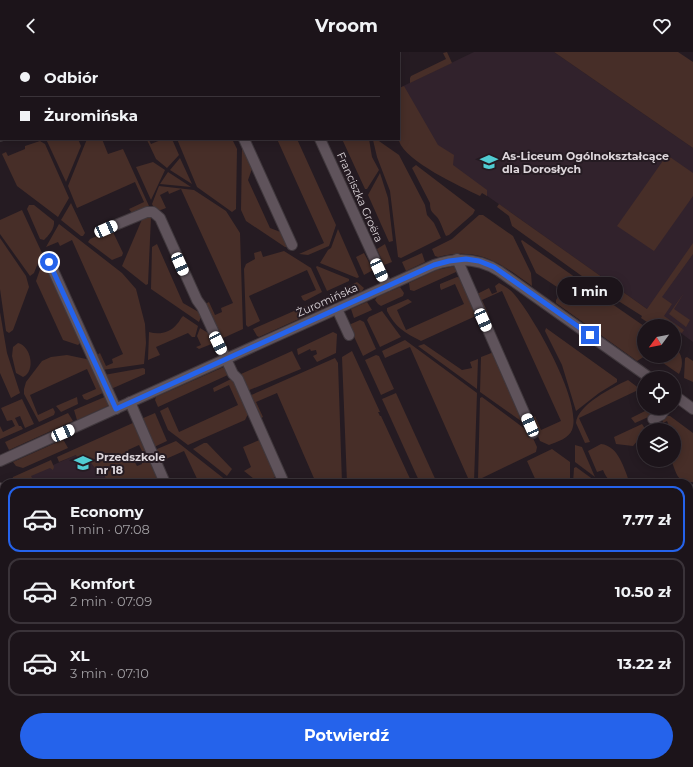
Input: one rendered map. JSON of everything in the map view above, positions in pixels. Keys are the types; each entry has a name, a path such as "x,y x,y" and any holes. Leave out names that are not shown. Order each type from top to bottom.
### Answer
{"street":[{"path":"244,140 292,245"},
{"name":"Franciszka Groëra","path":"320,140 387,286"},
{"path":"101,231 145,212 152,212 157,215 233,374 238,379 282,479"},
{"path":"48,259 116,409"},
{"path":"457,259 533,433"},
{"name":"Żuromińska","path":"0,461 434,265 457,259 479,261 500,271 640,371"},
{"path":"337,308 349,335"},
{"path":"681,401 693,409"},
{"path":"130,402 163,479"},
{"path":"653,419 661,415"}],"shaded area":[{"path":"447,52 452,63 410,83 411,76 446,59 443,53"},
{"path":"474,52 554,52 693,148 693,342 681,333 681,319 663,319 647,309 428,154 400,88"},
{"path":"554,52 678,52 693,62 693,148"},
{"path":"404,86 438,145 454,155 453,165 487,190 487,196 482,193 480,196 447,180 422,165 404,149 399,140 400,88"},
{"path":"46,140 78,140 81,146 66,182"},
{"path":"87,140 102,140 108,154 123,149 149,206 132,213 129,209 144,202 135,182 77,208 68,186"},
{"path":"147,140 149,140 151,144 161,140 172,140 179,155 167,168 156,159"},
{"path":"177,140 232,140 237,149 236,209 232,212 197,187"},
{"path":"277,140 297,140 336,225 329,246 308,255 299,254 324,243"},
{"path":"342,140 369,140 372,157 379,170 367,189 365,189"},
{"path":"373,140 377,140 399,155 425,205 427,215 434,223 441,238 401,258 398,257 390,191 377,157"},
{"path":"40,141 45,144 69,198 58,217 17,186 2,154 6,152 8,156 25,149 25,146"},
{"path":"244,145 253,166 248,180 270,228 283,233 288,247 285,247 246,221 241,210 242,146"},
{"path":"667,155 693,173 693,196 654,251 617,226"},
{"path":"180,158 192,184 170,170"},
{"path":"153,162 165,170 151,200 136,167"},
{"path":"416,165 475,210 473,214 449,235 446,236 441,224 431,210 430,203 412,168"},
{"path":"168,172 191,187 160,184"},
{"path":"380,173 388,198 393,241 389,242 368,195"},
{"path":"159,186 194,190 226,211 240,233 243,329 221,339 205,304 209,302 215,315 222,312 221,308 233,303 181,189 169,194 168,191 160,195 166,208 158,211 155,210 152,204"},
{"path":"71,203 85,233 83,236 61,220"},
{"path":"499,204 647,309 693,243 693,254 662,297 672,304 664,316 668,319 642,319 641,318 642,316 609,295 610,294 595,283 593,284 512,226 509,216 497,207"},
{"path":"29,205 34,205 54,221 52,229 44,240 40,239 27,209"},
{"path":"22,210 42,253 34,273 30,276 0,234 0,220"},
{"path":"479,215 483,215 513,236 531,273 532,286 489,259 466,254 435,256 432,249 452,239"},
{"path":"143,217 151,217 148,284 146,285 122,266"},
{"path":"59,224 122,273 136,289 145,324 146,343 144,364 102,370 96,357 97,355 100,353 106,366 113,363 112,359 123,354 72,240 60,246 58,242 46,247"},
{"path":"338,229 359,277 357,278 320,263 328,250 331,248"},
{"path":"112,230 123,253 122,256 112,260 88,242 90,239"},
{"path":"0,238 26,276 29,287 13,330 9,333 6,331 0,289"},
{"path":"522,240 589,287 589,290 563,291 536,273 521,241"},
{"path":"157,244 183,303 202,314 199,322 151,289 152,247"},
{"path":"385,244 392,262 384,265 377,249"},
{"path":"261,251 263,257 284,251 311,268 322,292 305,301 303,300 301,296 316,290 307,270 249,296 260,321 248,327 246,325 244,269 246,264 255,259 254,253"},
{"path":"364,253 373,270 364,275 356,257"},
{"path":"422,253 425,262 406,271 402,262"},
{"path":"44,258 81,342 78,345 63,340 36,281"},
{"path":"317,266 349,279 349,281 327,291 316,267"},
{"path":"455,266 458,269 456,272 414,291 410,290 409,283 437,270"},
{"path":"457,277 461,278 478,315 421,341 401,329 390,317 387,308 408,299 412,302 397,310 406,330 464,304 455,284 441,290 440,287 440,284"},
{"path":"357,282 364,288 362,291 347,296 343,289"},
{"path":"499,283 512,292 544,339 563,380 570,400 573,417 572,430 566,437 549,445 540,441 531,420 535,416 541,430 561,421 502,291 482,300 489,315 486,316 475,295 489,288 492,294 497,292 495,286"},
{"path":"400,287 404,293 403,296 381,306 375,300 377,297"},
{"path":"684,293 674,309 690,320 686,327 681,323 681,319 676,319 669,314"},
{"path":"560,294 602,297 637,321 637,361 556,303 556,300"},
{"path":"326,297 330,305 259,337 253,329"},
{"path":"367,302 372,310 354,318 351,309"},
{"path":"382,311 401,337 380,347 367,320 369,317"},
{"path":"0,312 7,353 20,393 11,398 0,373"},
{"path":"183,316 198,326 195,337 192,337 188,333 156,347 160,355 148,360 149,332 160,333 168,331 178,323"},
{"path":"360,320 364,322 376,349 363,356 350,328 351,324"},
{"path":"200,328 213,336 214,343 199,349 196,347 201,345 197,336"},
{"path":"546,328 617,379 617,382 599,393 576,411 562,365 545,331"},
{"path":"333,332 337,334 336,353 317,362 313,356 317,354 316,350 311,351 310,349 298,355 297,349"},
{"path":"405,340 477,393 474,479 466,479 468,478 410,347 385,358 382,351"},
{"path":"18,343 22,345 29,353 31,364 30,370 23,377 16,373 12,356 13,347"},
{"path":"424,344 462,370 472,368 470,362 478,359 477,389 418,346"},
{"path":"292,351 301,369 247,391 240,378 241,374"},
{"path":"352,351 380,412 378,412 410,479 347,479 342,357"},
{"path":"494,352 528,426 480,392 481,357"},
{"path":"67,355 91,360 105,392 87,400 84,399 82,395 96,389 87,369 30,395 38,415 53,408 55,412 54,415 39,422 24,394 26,382 42,361 51,357"},
{"path":"376,355 379,356 394,389 381,395 365,360"},
{"path":"681,356 682,367 681,371 675,371 663,363 681,363"},
{"path":"687,357 693,361 693,382 684,378 685,358"},
{"path":"335,358 338,363 342,479 314,479 277,393 256,402 263,417 259,419 249,396"},
{"path":"226,366 230,374 158,407 155,400 156,397"},
{"path":"143,368 145,369 145,374 111,389 104,375"},
{"path":"231,379 236,381 248,414 245,420 188,445 168,430 160,411 168,407 179,432 238,405 229,385 214,392 213,388"},
{"path":"628,380 637,387 637,393 636,391 579,418 590,442 585,443 576,423 578,416 589,403"},
{"path":"396,393 435,479 418,479 382,399"},
{"path":"107,396 110,405 77,420 74,410"},
{"path":"77,397 78,404 61,412 56,406"},
{"path":"482,397 525,429 529,438 532,436 537,447 536,452 478,479 480,398"},
{"path":"22,399 34,424 25,428 20,416 15,418 19,426 23,429 0,439 0,426 3,432 15,426 12,420 7,421 1,408"},
{"path":"68,413 73,421 9,450 5,442"},
{"path":"155,413 167,441 154,447 141,419"},
{"path":"637,415 653,415 635,423 631,418"},
{"path":"666,416 670,416 679,423 668,423 667,421 663,423 662,419"},
{"path":"135,422 148,450 143,453 139,445 128,450 137,466 142,464 140,457 149,453 160,479 106,479 100,466 95,468 86,456 78,459 76,455 59,462 57,457"},
{"path":"681,424 693,433 693,479 680,479 674,467 681,467"},
{"path":"637,426 637,441 633,446 616,444 614,437"},
{"path":"262,439 279,476 270,479 254,479 244,471 251,467 243,447"},
{"path":"62,440 68,448 23,468 16,466 13,462"},
{"path":"176,441 225,479 197,479 184,451 159,462 154,453 157,449"},
{"path":"207,443 232,469 227,476 193,449"},
{"name":"Przedszkole nr 18","path":"101,444 117,479 21,479"},
{"path":"601,444 612,449 620,459 628,479 609,479 603,470 597,472 588,451"},
{"path":"575,445 582,447 595,477 575,462"},
{"path":"552,449 570,462 570,479 535,479 527,461"},
{"path":"51,460 54,467 53,470 50,468 31,476 32,479 12,479 13,477"},
{"path":"576,467 592,479 573,479 574,468"}],"place":[{"name":"As-Liceum Ogólnokształcące dla Dorosłych","path":"489,162"},
{"name":"Przedszkole nr 18","path":"83,463"}],"route":[{"path":"49,262 116,409 434,265 454,260 466,259 479,261 494,267 590,335"}]}
